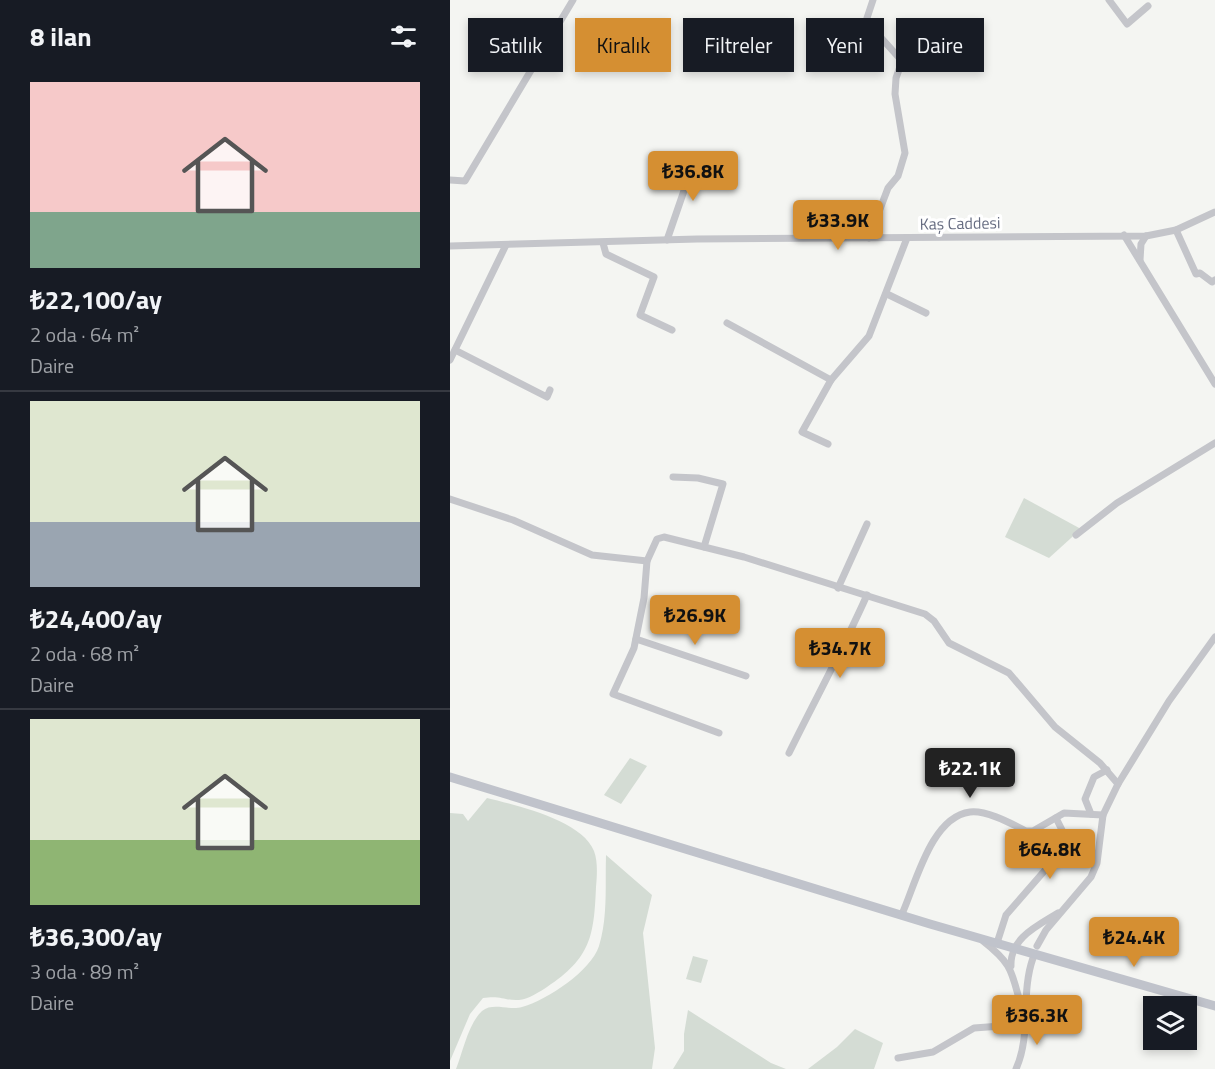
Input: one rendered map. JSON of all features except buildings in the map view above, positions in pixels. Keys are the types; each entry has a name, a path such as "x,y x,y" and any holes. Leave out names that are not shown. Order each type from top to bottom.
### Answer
{"main road":[{"path":"450,777 997,943 1215,1006"}],"street":[{"path":"450,180 465,182 573,0"},
{"path":"869,238 888,188 898,176 906,153 896,94 896,78 902,61 866,21 873,0"},
{"path":"1109,0 1127,24 1148,6"},
{"path":"667,240 687,182 680,179"},
{"name":"Kaş Caddesi","path":"450,246 667,240 1146,236 1176,230 1215,212"},
{"path":"1176,230 1196,274 1200,273 1212,282 1215,280"},
{"path":"1124,235 1215,384"},
{"path":"1141,263 1140,253 1146,236"},
{"path":"828,444 802,432 831,380 869,336 907,238"},
{"path":"603,243 603,250 606,254 654,277 640,315 672,330"},
{"path":"450,360 505,246"},
{"path":"887,294 926,313"},
{"path":"727,323 831,380"},
{"path":"455,350 547,397 550,390"},
{"path":"1076,535 1116,503 1215,443"},
{"path":"673,477 698,478 723,484 704,547"},
{"path":"450,499 513,520 592,555 646,561"},
{"path":"838,588 867,524"},
{"path":"719,733 613,694 626,670 636,639 644,598 646,561 657,539 664,537 744,557 925,614 934,621 949,643 1009,673 1056,727 1107,770 1118,784"},
{"path":"789,753 828,674 837,662 867,594"},
{"path":"1016,1069 1026,1041 1028,978 1033,952 1046,930 1091,877 1097,863 1103,815 1118,784 1169,701 1215,637"},
{"path":"636,639 746,676"},
{"path":"1091,813 1085,799 1094,777 1107,770 1116,773 1125,771"},
{"path":"902,914 934,839 946,823 958,815 979,812 1026,831 1034,831 1064,813 1103,815"},
{"path":"997,943 1006,915 1060,853 1064,834 1056,818"},
{"path":"1011,969 1014,947 1018,940 1064,910"},
{"path":"979,937 1004,958 1011,969 1016,980 1021,1008 1026,1016"},
{"path":"898,1058 933,1052 974,1028 1000,1026 1021,1008"}],"shaded area":[{"path":"1024,498 1081,529 1049,558 1005,537"},
{"path":"630,758 647,766 621,804 604,795"},
{"path":"487,798 562,822 587,840 594,851 597,864 594,919 587,945 581,956 573,966 547,987 522,1000 483,998 470,1014 450,1061 450,813 463,814 468,821"},
{"path":"606,855 652,895 643,933 655,1048 652,1069 456,1069 469,1031 482,1011 491,1007 522,1007 543,998 578,974 594,956 604,924"},
{"path":"693,956 708,960 701,983 686,979"},
{"path":"688,1010 771,1063 786,1069 673,1069 684,1051"},
{"path":"855,1029 883,1043 874,1069 808,1069 837,1047"}]}
